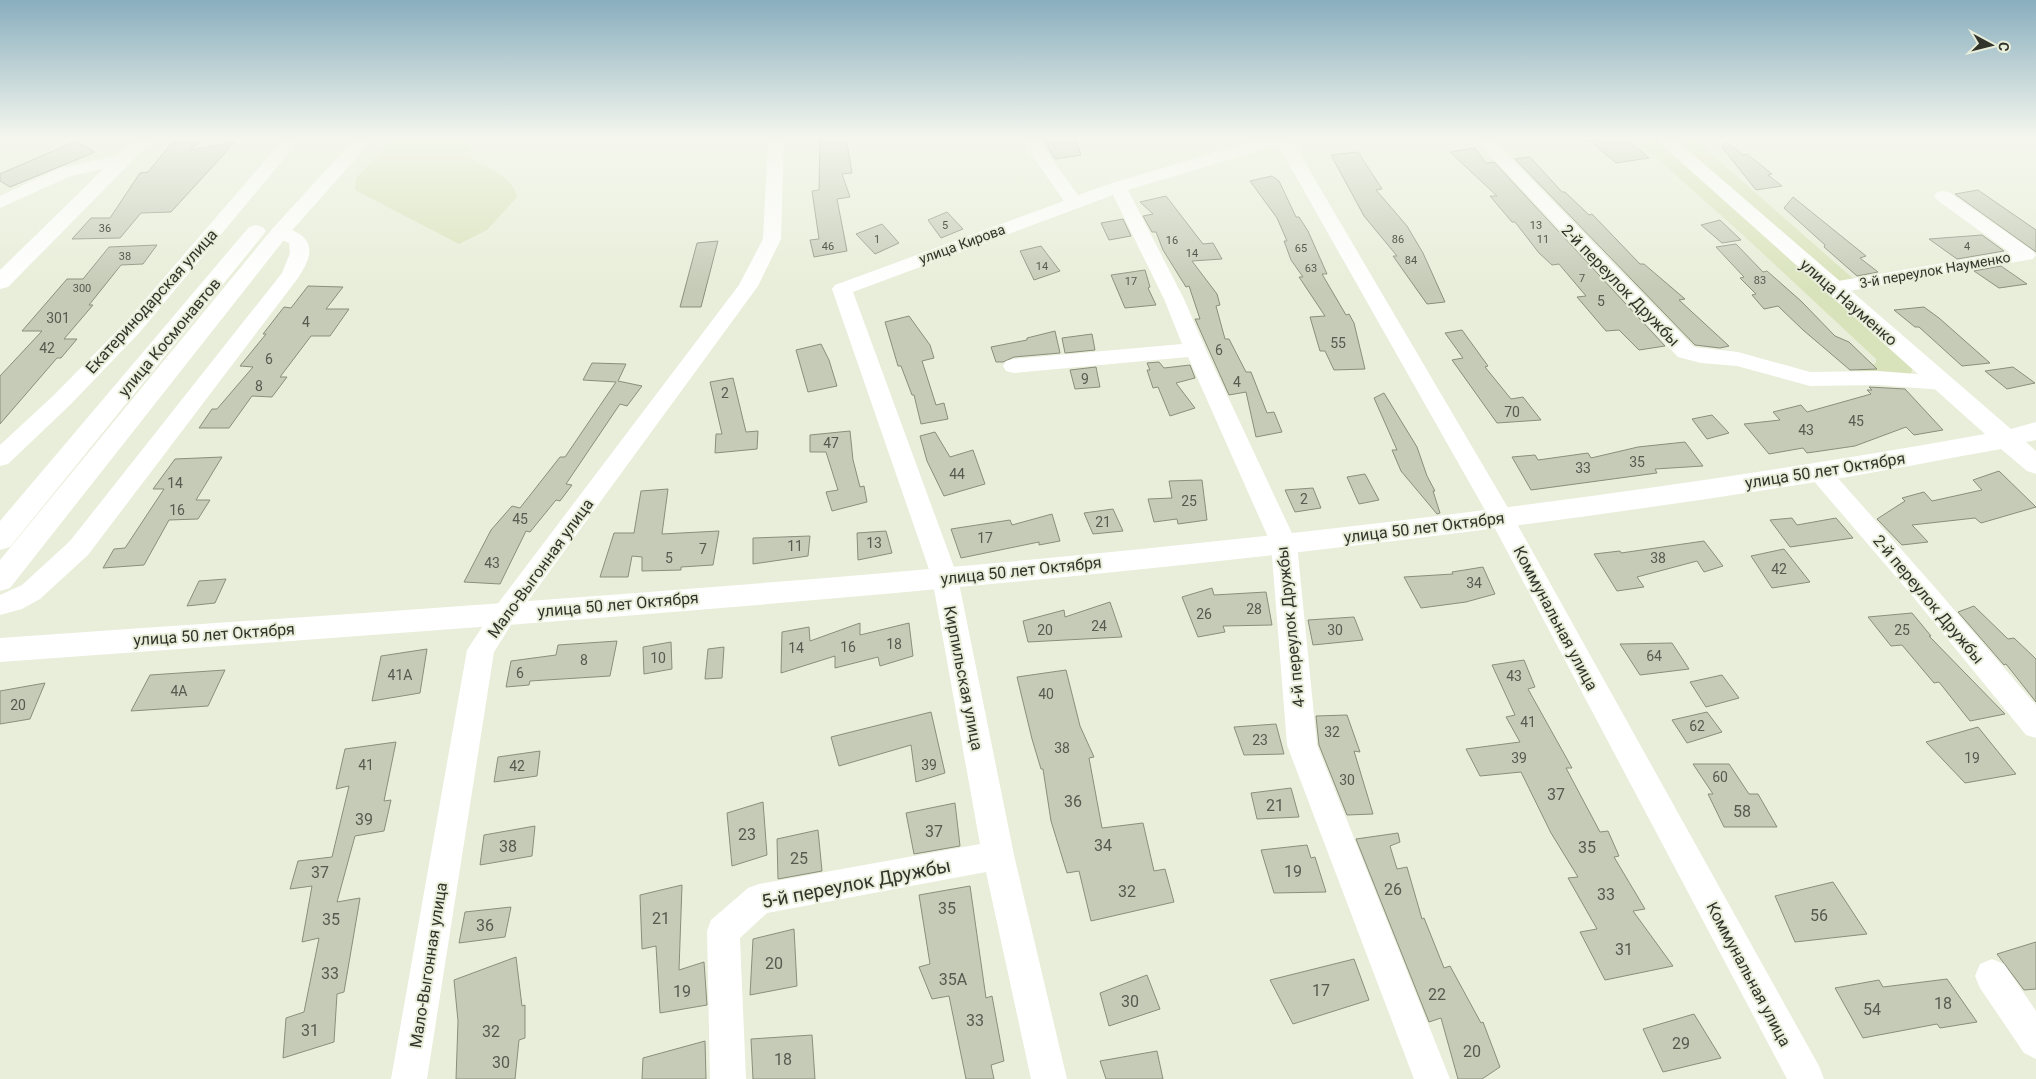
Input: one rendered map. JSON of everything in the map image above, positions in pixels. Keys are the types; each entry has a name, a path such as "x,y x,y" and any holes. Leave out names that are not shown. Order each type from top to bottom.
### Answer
{"main road":[{"path":"2,278 95,187"},
{"name":"улица Космонавтов","path":"0,540 256,232 297,187"},
{"path":"0,580 280,232 320,187"},
{"name":"улица Науменко","path":"1719,187 2036,465"},
{"name":"улица 50 лет Октября","path":"0,650 945,578 1284,544 1502,519 1820,473 2007,439 2036,431"}],"street":[{"path":"0,203 33,187"},
{"name":"Екатеринодарская улица","path":"0,458 62,400 133,327 251,187"},
{"name":"Мало-Выгонная улица","path":"410,1079 481,650 505,613 748,286 772,239 774,187"},
{"path":"1063,187 1074,202"},
{"name":"улица Кирова","path":"842,288 1117,187"},
{"name":"4-й переулок Дружбы","path":"1118,187 1174,299 1195,350 1284,544 1302,745 1432,1079"},
{"name":"Коммунальная улица","path":"1310,187 1502,519 1806,1079"},
{"name":"2-й переулок Дружбы","path":"1529,187 1686,352 1701,356 1738,359 1810,379 1873,378 1943,384"},
{"name":"3-й переулок Науменко","path":"1832,288 2026,255 1943,196"},
{"path":"0,605 13,602 31,592 79,548 291,274 301,250 301,242 297,238 280,232"},
{"name":"Кирпильская улица","path":"842,288 945,578 998,855 1049,1079"},
{"path":"1014,366 1195,350"},
{"name":"2-й переулок Дружбы","path":"1820,473 1923,591 2036,726"},
{"name":"5-й переулок Дружбы","path":"728,1079 723,931 759,899 998,855"},
{"path":"1992,976 2036,1042"}],"green space":[{"path":"355,187 513,187 517,197 487,230 459,244 355,190"},
{"path":"1690,187 1712,187 1913,367 1911,374 1852,373 1876,363 1876,359"},
{"path":"1730,187 1749,187 1857,282 1841,283"}],"building":[{"path":"130,187 194,187 171,212 141,213 120,238 72,239 91,218 110,218"},
{"path":"819,187 847,187 850,197 837,199 847,251 814,257 810,240 819,239 812,191 819,190"},
{"path":"1255,187 1282,187 1296,217 1299,217 1308,231 1327,274 1322,274 1346,315 1349,314 1354,323 1365,369 1334,370 1325,351 1320,351 1310,317 1325,316 1299,277 1303,277 1291,260 1284,241 1287,241 1277,218"},
{"path":"1349,187 1381,187 1382,189 1376,190 1407,226 1423,253 1445,302 1427,304 1393,256 1397,256 1364,216"},
{"path":"1488,187 1518,187 1665,346 1639,350 1619,330 1606,331 1577,297 1586,296 1559,264 1552,265 1539,253 1515,222 1512,222 1490,196 1497,196"},
{"path":"1542,187 1558,187 1589,215 1592,214 1640,264 1644,264 1685,299 1679,300 1729,346 1720,348 1695,345"},
{"path":"1754,187 1773,187 1756,190"},
{"path":"1978,190 2036,230 2036,252 1955,194"},
{"path":"1166,196 1203,244 1213,243 1222,259 1192,261 1217,294 1220,305 1216,306 1225,339 1229,339 1246,372 1251,372 1267,413 1274,412 1282,432 1256,437 1246,392 1229,395 1195,319 1200,319 1189,286 1186,287 1163,250 1156,232 1152,232 1143,216 1153,214 1140,202"},
{"path":"1793,197 1866,256 1860,258 1878,272 1857,276 1824,247 1825,245 1784,208"},
{"path":"947,212 963,229 941,238 928,220"},
{"path":"1123,219 1131,236 1109,240 1101,223"},
{"path":"1720,220 1741,240 1722,243 1701,225"},
{"path":"882,224 899,243 875,254 856,234"},
{"path":"1982,235 2004,251 1957,259 1929,239"},
{"path":"718,241 701,307 680,307 697,243"},
{"path":"1736,244 1763,272 1767,271 1801,301 1835,336 1849,342 1877,369 1850,370 1778,306 1764,309 1752,295 1756,294 1740,278 1744,277 1716,247"},
{"path":"157,245 143,264 121,265 89,305 93,305 64,339 77,339 61,358 57,358 0,424 0,376 42,331 22,331 67,279 83,279 109,247"},
{"path":"1041,246 1060,271 1034,280 1020,251"},
{"path":"2001,266 2027,284 1999,288 1974,271"},
{"path":"1145,270 1150,287 1148,288 1156,305 1125,308 1111,275"},
{"path":"308,286 343,287 326,309 349,309 330,336 311,336 280,377 287,377 272,397 252,396 229,428 199,428 212,409 217,409 253,367 240,366 266,334 263,334 284,307 291,308"},
{"path":"1924,307 1990,363 1962,366 1919,327 1915,327 1894,310"},
{"path":"909,316 930,345 934,358 922,361 936,405 944,403 948,419 921,424 914,395 912,395 901,366 898,366 885,322"},
{"path":"1462,330 1488,366 1485,367 1511,399 1523,397 1541,420 1497,423 1452,360 1463,358 1445,333"},
{"path":"1055,331 1060,353 1014,357 1003,362 996,362 991,347 1027,340 1027,338"},
{"path":"1092,334 1095,350 1065,353 1062,338"},
{"path":"821,344 829,360 837,386 808,392 796,350"},
{"path":"1159,362 1164,368 1190,365 1195,378 1176,383 1195,408 1170,416 1158,387 1153,388 1147,370 1150,370 1147,363"},
{"path":"592,363 626,364 618,381 642,386 627,406 620,404 566,484 572,485 560,501 556,500 530,532 526,531 500,584 464,582 491,530 512,506 520,508 560,457 565,457 616,382 583,380"},
{"path":"1096,367 1100,387 1075,389 1070,370"},
{"path":"2013,367 2035,383 2007,389 1985,371"},
{"path":"733,378 746,432 758,431 757,449 715,453 716,434 722,434 710,382"},
{"path":"1869,387 1905,389 1943,430 1914,435 1906,427 1855,446 1807,453 1803,448 1769,454 1744,424 1780,420 1773,412 1801,405 1807,412 1871,394 1867,390 1872,390"},
{"path":"1384,393 1417,447 1427,476 1435,491 1433,491 1440,513 1437,514 1401,471 1392,450 1397,450 1374,398"},
{"path":"1712,415 1729,433 1707,439 1692,419"},
{"path":"850,431 853,460 860,487 864,486 867,502 832,511 826,492 838,490 826,452 810,452 810,435"},
{"path":"935,432 950,457 973,450 985,484 944,496 927,461 920,436"},
{"path":"1685,442 1703,466 1655,469 1657,473 1531,490 1512,457 1535,455 1538,460 1588,453 1591,458 1638,447"},
{"path":"222,457 196,500 210,500 198,519 169,520 144,565 103,568 114,549 125,548 164,489 153,489 175,459"},
{"path":"1999,471 2036,507 1981,523 1975,518 1912,525 1928,542 1902,545 1877,519 1905,501 1902,498 1924,492 1932,501 1982,490 1973,480"},
{"path":"1365,474 1379,500 1359,504 1347,477"},
{"path":"1202,480 1207,520 1178,524 1177,519 1154,522 1148,499 1172,498 1169,481"},
{"path":"1313,488 1321,508 1295,512 1285,490"},
{"path":"668,489 662,534 719,531 713,565 681,567 681,570 642,571 642,557 632,556 628,577 600,577 614,533 634,533 641,491"},
{"path":"1113,509 1123,531 1093,534 1084,513"},
{"path":"1052,514 1060,541 1039,545 1039,542 961,558 951,529 1010,520 1012,525"},
{"path":"1792,518 1797,525 1836,518 1853,538 1790,547 1770,520"},
{"path":"886,531 892,553 858,560 857,533"},
{"path":"810,536 808,556 753,564 753,538"},
{"path":"1704,541 1723,566 1704,572 1697,561 1637,577 1644,587 1617,591 1594,554 1620,551 1621,553"},
{"path":"1784,549 1810,582 1772,588 1751,556"},
{"path":"1483,567 1495,594 1466,602 1421,608 1404,577 1453,574 1452,572"},
{"path":"226,579 215,603 187,606 199,581"},
{"path":"1212,588 1214,595 1266,592 1272,625 1223,626 1225,632 1198,637 1182,597"},
{"path":"1110,602 1122,637 1028,642 1023,621 1064,610 1065,617"},
{"path":"1974,606 2008,639 2014,638 2036,659 2036,702 2006,664 2004,665 1958,612"},
{"path":"1912,613 1931,636 1929,636 2005,714 1970,721 1939,682 1934,683 1902,645 1891,646 1868,617"},
{"path":"1354,617 1363,640 1313,645 1308,620"},
{"path":"860,623 860,635 909,623 913,656 880,666 878,657 835,668 835,656 781,673 782,632 809,627 810,641"},
{"path":"617,641 610,676 530,681 529,685 506,687 511,661 556,655 558,645"},
{"path":"671,642 672,669 644,674 643,647"},
{"path":"1672,643 1689,669 1640,675 1620,644"},
{"path":"724,647 722,678 705,679 708,649"},
{"path":"427,649 420,693 372,701 381,656"},
{"path":"1524,660 1535,687 1528,689 1572,768 1566,768 1600,832 1608,831 1619,856 1614,857 1645,909 1633,911 1673,966 1605,980 1580,932 1597,929 1568,878 1578,877 1551,833 1521,772 1480,776 1466,749 1520,742 1506,717 1515,715 1492,665"},
{"path":"225,670 208,706 131,711 150,675"},
{"path":"1066,670 1080,726 1094,757 1089,758 1102,828 1143,823 1154,871 1165,869 1174,902 1091,921 1079,871 1067,873 1051,821 1043,769 1041,769 1032,739 1017,677"},
{"path":"1722,675 1739,698 1706,707 1690,682"},
{"path":"45,683 30,719 0,724 0,691"},
{"path":"931,712 945,773 916,782 911,745 839,766 831,737"},
{"path":"1707,712 1722,732 1687,743 1672,720"},
{"path":"1347,715 1360,752 1354,751 1373,814 1347,815 1319,745 1316,716"},
{"path":"1276,724 1284,754 1244,755 1234,727"},
{"path":"1978,727 2016,774 1965,783 1926,742"},
{"path":"396,742 384,801 391,800 384,831 355,836 337,902 360,898 344,992 337,994 334,1042 283,1058 286,1018 304,1012 319,938 302,942 312,886 290,889 298,861 332,857 349,786 336,789 345,749"},
{"path":"540,751 537,776 494,782 498,757"},
{"path":"1693,764 1729,764 1749,794 1758,794 1777,827 1724,827 1708,794 1713,794"},
{"path":"1291,788 1299,817 1257,819 1251,793"},
{"path":"763,802 767,855 732,866 727,813"},
{"path":"955,803 960,846 914,854 906,813"},
{"path":"535,826 532,856 480,865 484,835"},
{"path":"818,830 822,871 778,879 777,839"},
{"path":"1398,833 1400,842 1390,846 1397,869 1407,867 1422,919 1424,918 1444,968 1450,966 1481,1023 1483,1022 1500,1067 1482,1079 1458,1079 1441,1018 1429,1022 1356,839"},
{"path":"1307,845 1311,858 1315,857 1326,892 1274,893 1261,850"},
{"path":"1833,882 1867,934 1795,942 1775,896"},
{"path":"682,885 679,970 704,962 707,1005 660,1013 656,946 642,949 640,895"},
{"path":"970,886 986,998 992,996 1004,1061 991,1065 994,1079 966,1079 949,996 932,999 919,967 930,964 919,895"},
{"path":"511,907 505,937 459,943 465,912"},
{"path":"794,929 797,986 750,995 753,939"},
{"path":"2036,942 2036,989 2024,990 1997,954"},
{"path":"516,957 522,1006 525,1005 525,1038 519,1040 515,1079 456,1079 458,1021 454,980"},
{"path":"1354,959 1369,1000 1293,1024 1270,980"},
{"path":"1147,975 1160,1009 1109,1026 1100,993"},
{"path":"1947,979 1977,1022 1940,1028 1937,1024 1863,1038 1835,988 1879,980 1883,987"},
{"path":"1694,1014 1721,1058 1663,1072 1643,1029"},
{"path":"812,1035 815,1079 753,1079 751,1039"},
{"path":"705,1041 706,1079 642,1079 643,1058"},
{"path":"1157,1051 1163,1079 1106,1079 1100,1061"}]}
